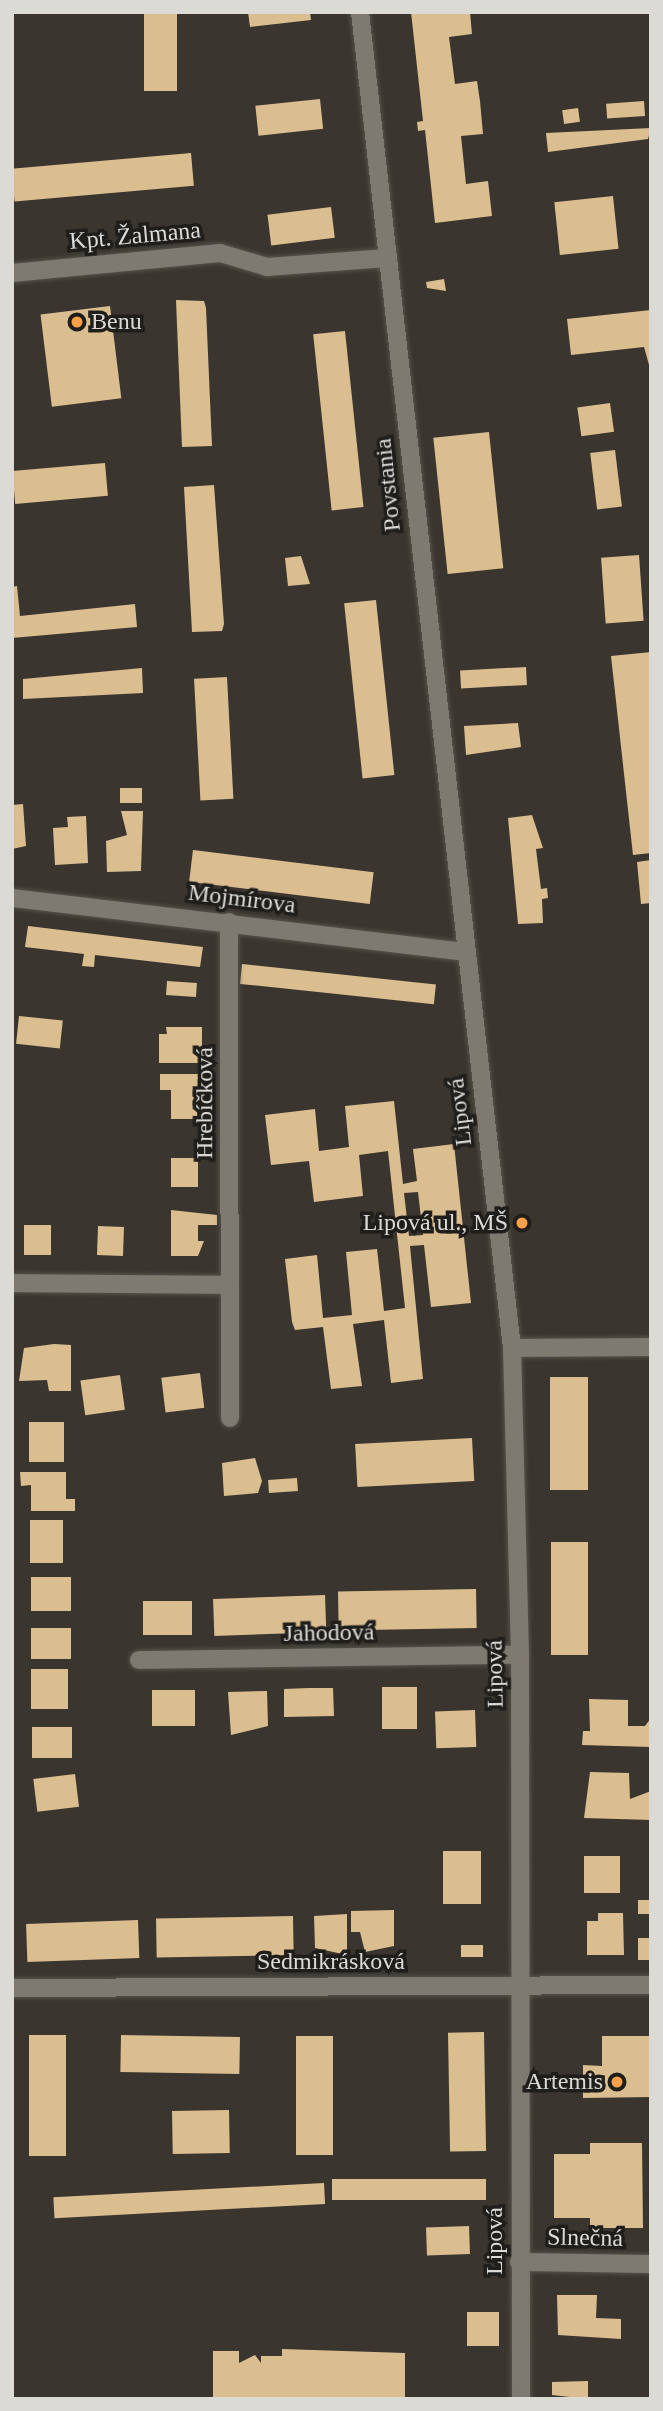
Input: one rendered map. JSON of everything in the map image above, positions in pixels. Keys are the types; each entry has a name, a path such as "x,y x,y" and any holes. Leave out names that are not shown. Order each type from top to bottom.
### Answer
{"street":[{"name":"Povstania","path":"360,12 466,952"},
{"name":"Kpt. Žalmana","path":"12,273 220,253 267,267 387,258"},
{"name":"Mojmírova","path":"12,898 466,952"},
{"name":"Hrebíčková","path":"229,922 230,1418"},
{"name":"Lipová","path":"466,952 512,1349 520,1655 521,2399"},
{"path":"12,1283 230,1285"},
{"path":"512,1349 651,1347"},
{"name":"Jahodová","path":"139,1660 520,1655"},
{"name":"Sedmikrásková","path":"12,1988 651,1985"},
{"name":"Slnečná","path":"519,2262 651,2264"}],"building":[{"path":"144,12 177,12 177,91 144,91"},
{"path":"248,12 310,12 311,20 250,27"},
{"path":"411,12 470,12 472,34 449,37 455,84 477,81 480,101 483,134 461,136 466,184 488,181 492,216 435,223 425,130 418,131 417,122 423,121"},
{"path":"320,99 323,129 258,136 255,106"},
{"path":"644,101 645,116 607,119 606,104"},
{"path":"578,108 580,122 564,124 562,110"},
{"path":"651,128 648,139 548,152 546,133"},
{"path":"191,153 194,186 15,202 12,169"},
{"path":"613,196 619,249 560,255 554,202"},
{"path":"331,207 335,238 271,246 267,215"},
{"path":"444,279 446,291 427,288 426,282"},
{"path":"176,300 204,301 206,308 212,446 182,447"},
{"path":"110,306 121,398 52,407 41,315"},
{"path":"651,310 651,372 644,347 571,355 567,319"},
{"path":"345,331 364,507 332,510 313,334"},
{"path":"610,403 614,432 581,436 577,408"},
{"path":"489,432 503,568 448,574 433,438"},
{"path":"615,450 622,507 597,510 590,453"},
{"path":"105,463 108,496 15,504 12,471"},
{"path":"214,485 224,624 222,631 192,632 184,487"},
{"path":"639,555 644,621 606,623 601,558"},
{"path":"301,556 310,584 288,586 285,558"},
{"path":"17,586 20,616 135,604 137,627 12,638 12,587"},
{"path":"376,600 394,775 363,778 344,603"},
{"path":"651,652 651,853 633,855 611,656"},
{"path":"526,667 527,685 461,688 460,670"},
{"path":"142,668 143,693 23,699 23,679"},
{"path":"227,677 233,799 200,801 194,679"},
{"path":"518,723 521,747 466,755 464,726"},
{"path":"120,788 142,788 142,803 120,803"},
{"path":"23,804 26,846 12,849 12,805"},
{"path":"121,811 143,811 141,871 107,872 106,841 127,835"},
{"path":"532,815 543,848 536,849 541,889 547,888 548,898 542,899 543,923 518,924 508,818"},
{"path":"86,816 88,863 55,865 53,828 68,827 67,817"},
{"path":"193,850 374,872 370,904 189,882"},
{"path":"651,860 651,903 641,904 637,862"},
{"path":"28,926 203,947 200,967 95,955 94,967 82,966 84,954 25,947"},
{"path":"242,964 436,984 434,1004 240,984"},
{"path":"167,981 197,983 196,997 166,995"},
{"path":"19,1016 63,1021 60,1048 16,1044"},
{"path":"166,1027 202,1027 202,1063 159,1063 159,1034 167,1034"},
{"path":"160,1074 198,1074 197,1119 171,1119 171,1090 160,1090"},
{"path":"394,1101 403,1184 417,1181 413,1149 454,1144 471,1303 431,1307 424,1245 410,1246 423,1379 391,1383 384,1320 353,1324 362,1386 331,1389 323,1327 295,1330 292,1322 285,1259 317,1255 323,1318 352,1315 346,1252 377,1249 384,1311 405,1308 388,1151 359,1155 363,1196 314,1202 309,1161 271,1165 265,1115 315,1109 319,1151 349,1147 345,1106","holes":["418,1192 423,1235 409,1236 404,1193"]},
{"path":"171,1158 198,1158 198,1187 171,1187"},
{"path":"171,1210 217,1215 217,1225 198,1225 198,1241 204,1241 198,1256 171,1256"},
{"path":"24,1225 51,1225 51,1255 24,1255"},
{"path":"98,1226 124,1227 123,1256 97,1255"},
{"path":"71,1345 71,1391 49,1391 47,1380 19,1381 24,1348"},
{"path":"200,1373 204,1408 166,1412 161,1378"},
{"path":"120,1375 125,1410 85,1415 80,1381"},
{"path":"550,1377 588,1377 588,1490 550,1490"},
{"path":"29,1422 64,1422 64,1462 29,1462"},
{"path":"472,1438 474,1481 357,1487 355,1444"},
{"path":"255,1458 262,1481 258,1493 224,1496 222,1463"},
{"path":"20,1472 66,1472 66,1499 75,1499 75,1511 31,1511 31,1485 21,1486"},
{"path":"297,1478 298,1491 269,1493 268,1480"},
{"path":"30,1520 63,1520 63,1563 30,1563"},
{"path":"551,1542 588,1542 588,1655 551,1655"},
{"path":"31,1577 71,1577 71,1611 31,1611"},
{"path":"476,1589 477,1628 339,1630 338,1591"},
{"path":"325,1595 326,1632 214,1636 213,1599"},
{"path":"143,1601 192,1601 192,1635 143,1635"},
{"path":"31,1628 71,1628 71,1659 31,1659"},
{"path":"31,1669 68,1669 68,1709 31,1709"},
{"path":"382,1687 417,1687 417,1729 382,1729"},
{"path":"333,1688 334,1716 284,1717 284,1689"},
{"path":"152,1690 195,1690 195,1726 152,1726"},
{"path":"267,1691 268,1726 231,1735 228,1692"},
{"path":"589,1699 628,1700 628,1726 645,1726 651,1718 651,1747 582,1745 583,1731 590,1731"},
{"path":"475,1710 476,1747 436,1748 435,1711"},
{"path":"32,1727 72,1727 72,1758 32,1758"},
{"path":"590,1772 629,1773 630,1799 651,1791 651,1820 584,1818"},
{"path":"75,1774 79,1807 37,1812 33,1779"},
{"path":"443,1851 481,1851 481,1904 443,1904"},
{"path":"584,1856 620,1856 620,1893 584,1893"},
{"path":"638,1900 651,1900 651,1914 638,1914"},
{"path":"394,1910 394,1946 365,1952 360,1932 351,1932 351,1911"},
{"path":"598,1913 623,1913 624,1955 587,1955 587,1921 598,1921"},
{"path":"347,1914 347,1955 315,1948 314,1916"},
{"path":"293,1916 294,1955 157,1957 156,1918"},
{"path":"138,1920 139,1958 27,1962 26,1924"},
{"path":"638,1938 651,1938 651,1960 638,1960"},
{"path":"461,1945 483,1945 483,1957 461,1957"},
{"path":"484,2032 486,2151 450,2152 448,2033"},
{"path":"29,2035 66,2035 66,2156 29,2156"},
{"path":"121,2035 240,2037 239,2074 120,2072"},
{"path":"296,2036 333,2036 333,2155 296,2155"},
{"name":"Artemis","path":"602,2036 651,2036 651,2097 583,2098 583,2065 602,2066"},
{"path":"229,2110 230,2153 173,2154 172,2111"},
{"path":"590,2143 642,2143 643,2228 590,2228 590,2218 554,2218 554,2154 590,2154"},
{"path":"332,2179 486,2179 486,2200 332,2200"},
{"path":"324,2183 325,2204 54,2218 53,2197"},
{"path":"469,2226 470,2254 427,2255 426,2228"},
{"path":"557,2295 597,2295 596,2318 621,2319 621,2339 558,2335"},
{"path":"467,2312 499,2312 499,2346 467,2346"},
{"path":"282,2349 405,2353 405,2399 213,2399 213,2351 239,2351 239,2363 255,2355 261,2363 261,2356 282,2356"},
{"path":"588,2381 588,2399 552,2395 552,2382"}],"place":[{"name":"Benu","path":"77,322"},
{"name":"Lipová ul., MŠ","path":"522,1223"},
{"name":"Artemis","path":"617,2082"}]}
